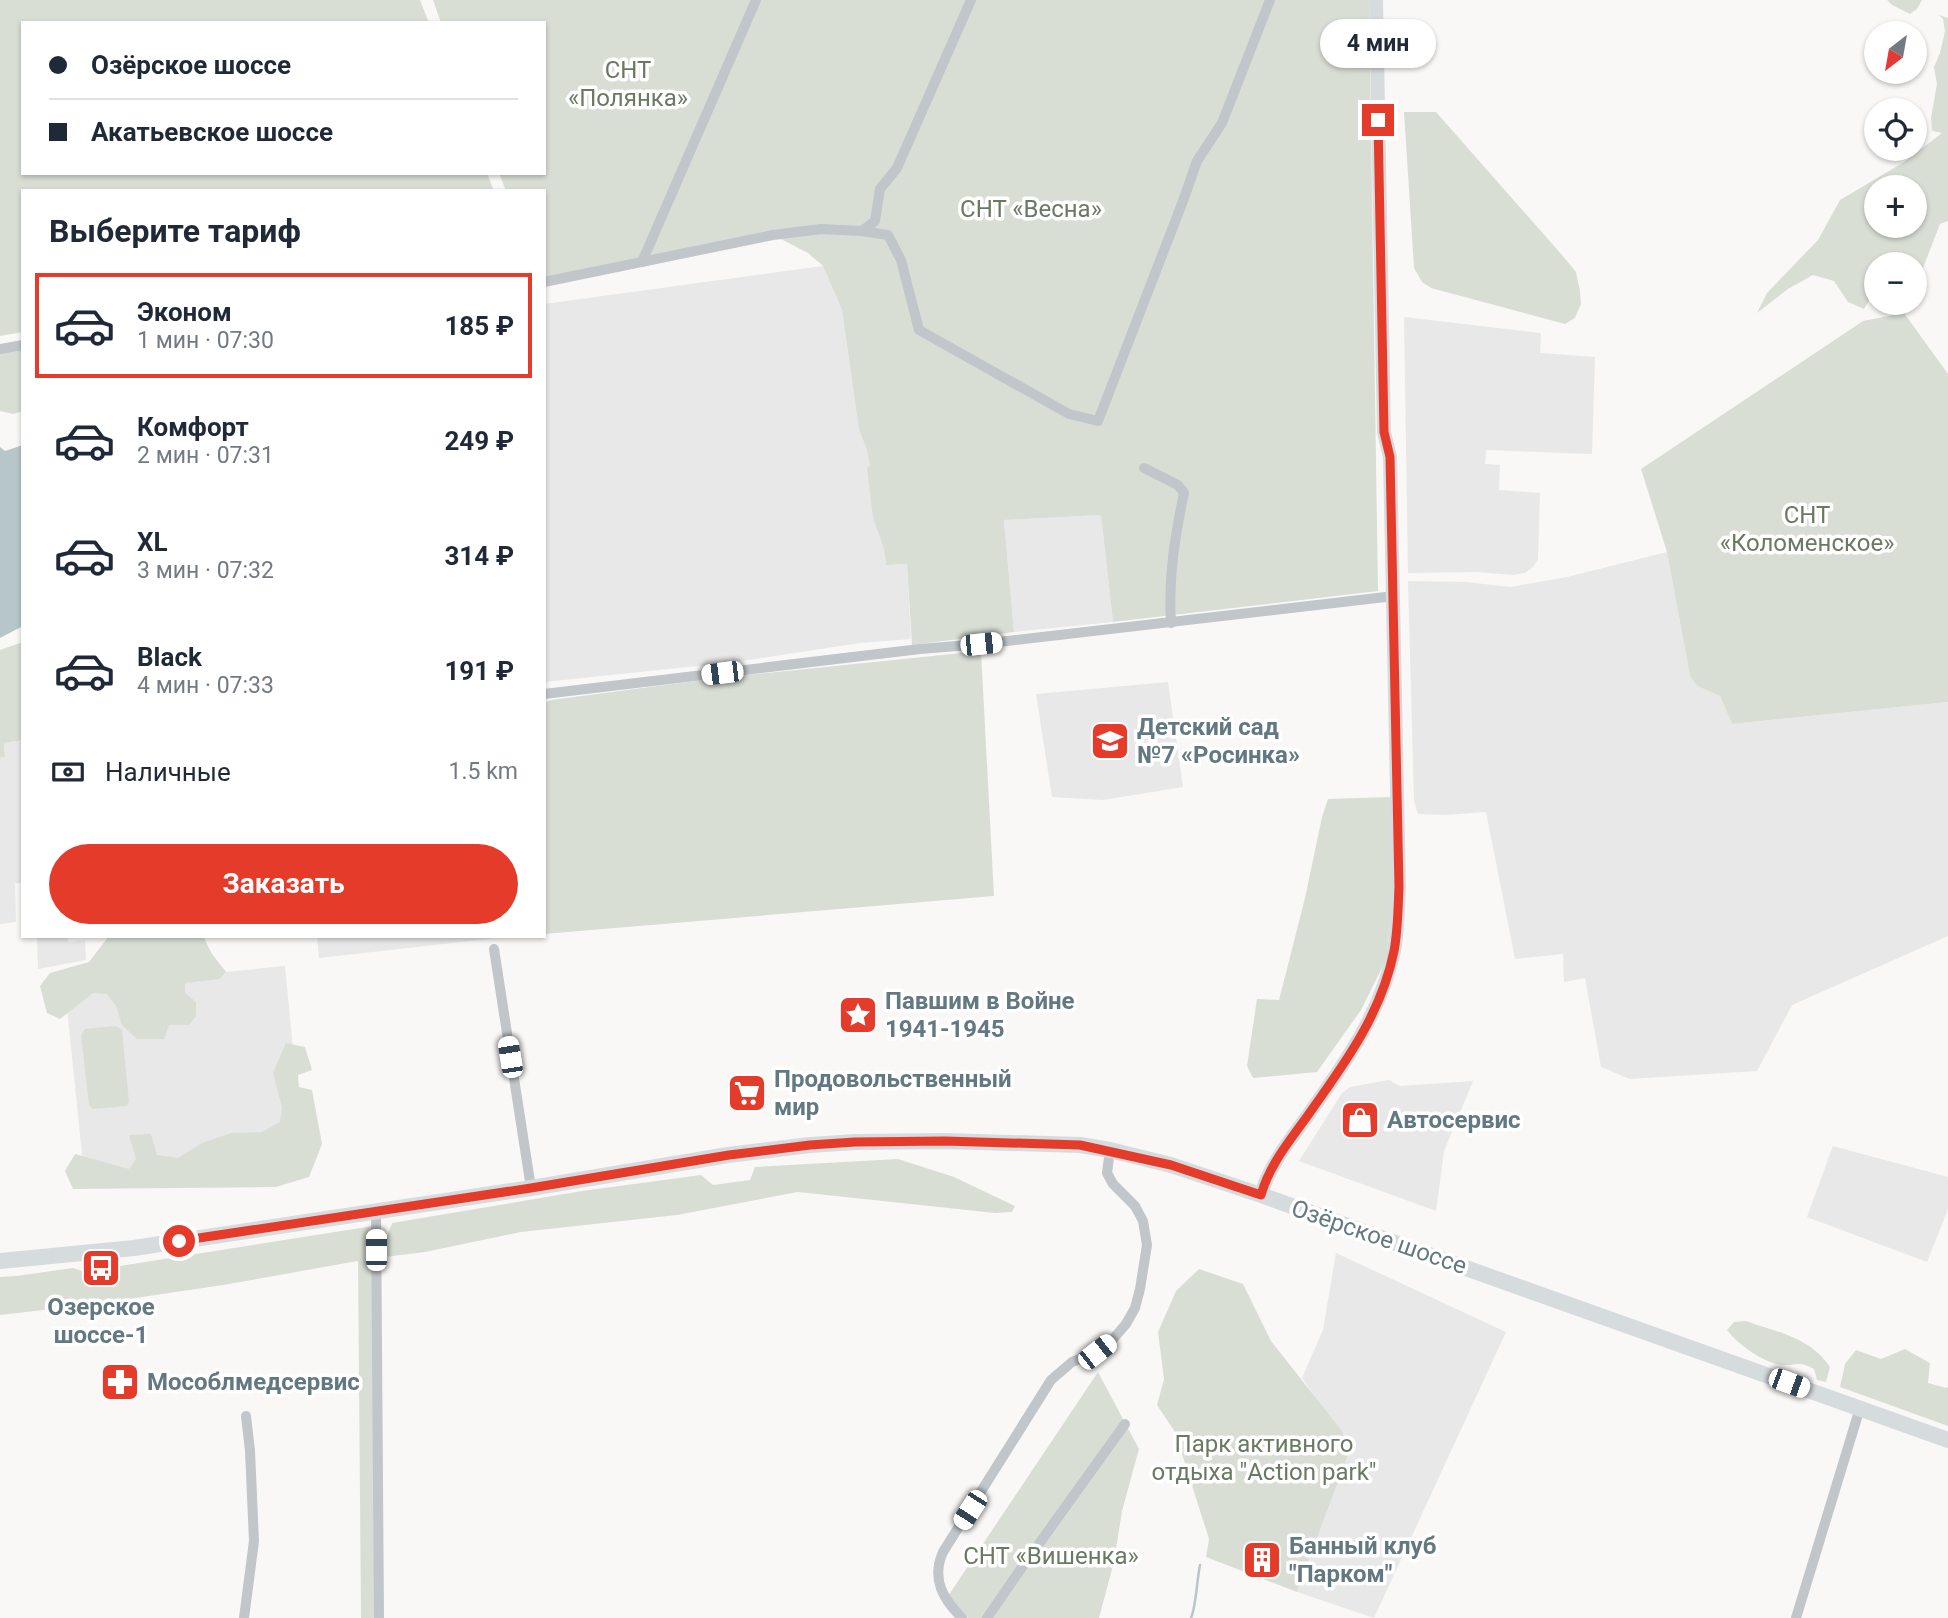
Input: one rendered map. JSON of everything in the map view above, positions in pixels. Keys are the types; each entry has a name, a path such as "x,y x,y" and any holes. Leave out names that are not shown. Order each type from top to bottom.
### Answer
{"main road":[{"path":"1261,1195 1270,1168 1339,1072 1369,1023 1381,996 1398,928 1394,596 1390,457 1384,432 1376,0"},
{"name":"Озёрское шоссе","path":"0,1261 109,1251 810,1145 956,1141 1080,1145 1171,1165 1261,1195 1948,1440"}],"street":[{"path":"642,262 757,0"},
{"path":"862,231 875,221 880,189 897,168 971,0"},
{"path":"546,282 773,234 821,229 862,231 888,236 901,260 919,330 1069,414 1098,421 1197,161 1222,123 1270,0"},
{"path":"0,349 21,345"},
{"path":"1144,468 1178,485 1184,493 1173,545 1171,623"},
{"path":"546,694 1394,596"},
{"path":"494,948 531,1188"},
{"path":"962,1618 939,1586 937,1574 943,1552 1051,1380 1072,1362 1097,1352 1113,1339 1135,1308 1147,1245 1143,1221 1135,1206 1113,1184 1107,1173 1110,1150"},
{"path":"376,1211 379,1618"},
{"path":"1796,1618 1860,1408"},
{"path":"244,1618 254,1541 246,1416"},
{"path":"987,1618 1125,1424"}],"shaded area":[{"path":"823,266 842,310 859,430 870,466 873,518 884,549 886,565 907,564 911,639 860,643 735,662 546,682 546,304"},
{"path":"1404,317 1541,333 1540,353 1595,357 1592,454 1486,450 1485,464 1500,465 1499,490 1540,493 1538,559 1525,573 1408,573"},
{"path":"21,446 21,627 0,638 0,447 5,451"},
{"path":"1101,515 1113,622 1014,632 1004,520"},
{"path":"1667,552 1690,676 1697,686 1720,696 1732,724 1948,702 1948,936 1792,1005 1757,1071 1630,1079 1601,1067 1585,978 1564,982 1563,954 1515,959 1486,812 1418,814 1414,801 1408,581 1466,582 1510,587 1567,577"},
{"name":"Детский сад №7 «Росинка»","path":"1168,682 1183,787 1103,800 1052,797 1036,694"},
{"path":"21,740 21,883 15,883 16,922 0,924 0,758 5,757 4,743"},
{"path":"37,938 68,938 68,942 85,940 86,960 38,969"},
{"path":"317,938 497,938 319,958"},
{"path":"285,966 303,1152 84,1174 65,988"},
{"path":"1389,1080 1400,1086 1473,1081 1444,1151 1436,1211 1299,1161 1342,1093 1350,1087"},
{"path":"1833,1146 1948,1177 1948,1209 1927,1262 1807,1217"},
{"path":"1336,1253 1506,1332 1374,1618 1297,1592 1348,1455 1302,1378 1323,1330"}],"green space":[{"path":"0,0 420,0 428,21 21,21 21,175 488,175 493,189 21,189 21,332 0,336"},
{"path":"433,0 1369,0 1378,591 1113,622 1101,515 1004,520 1014,632 912,645 907,564 886,565 884,549 873,518 867,468 870,466 859,430 842,310 823,266 808,253 773,235 547,281 546,189 505,189 500,175 546,175 546,21 440,21"},
{"path":"1887,0 1922,0 1910,14"},
{"path":"1939,15 1948,18 1948,221 1940,224 1927,258 1927,252 1864,252 1864,309 1848,302 1834,281 1813,275 1788,289 1757,313 1767,293 1818,240 1840,200 1864,186 1864,238 1927,238 1927,175 1882,175 1905,161 1927,161 1927,144 1942,133 1932,131 1931,118 1937,84 1934,67 1945,31 1943,19"},
{"path":"1404,112 1436,112 1562,255 1576,272 1580,291 1581,304 1575,318 1565,324 1431,288 1422,282 1414,268"},
{"name":"СНТ «Коломенское»","path":"1905,315 1948,374 1948,702 1732,724 1720,696 1697,686 1690,676 1667,552 1641,469 1863,321"},
{"path":"21,348 21,412 13,414 0,411 0,351"},
{"path":"21,643 21,740 4,743 5,757 0,758 0,650"},
{"path":"981,651 994,896 546,934 546,702 718,678"},
{"path":"1391,797 1393,900 1386,960 1361,1010 1317,1072 1253,1078 1247,1066 1257,999 1279,1000 1328,799"},
{"path":"107,938 204,938 226,972 219,979 185,983 185,993 196,1002 196,1016 189,1025 169,1025 164,1039 137,1039 122,1025 116,1006 107,994 93,993 60,1019 47,1013 40,986 50,973 89,962"},
{"path":"116,1026 122,1030 129,1102 127,1106 93,1109 89,1105 81,1035 85,1029"},
{"path":"286,1043 305,1047 312,1070 298,1075 299,1087 312,1090 322,1144 309,1177 276,1187 73,1189 65,1171 75,1154 129,1169 136,1159 129,1135 151,1134 157,1155 178,1158 202,1143 232,1133 262,1132 280,1122 282,1107 273,1073"},
{"path":"898,1159 954,1177 1015,1206 1012,1212 995,1213 798,1192 677,1215 521,1232 425,1252 384,1257 386,1239 392,1223 582,1191 701,1175 713,1185 750,1180 755,1167"},
{"path":"373,1226 376,1618 361,1618 358,1261 223,1285 0,1315 0,1277 73,1268 92,1274 120,1266"},
{"name":"Парк активного отдыха \"Action park\"","path":"1199,1269 1243,1284 1271,1341 1342,1431 1348,1455 1297,1592 1206,1557 1209,1539 1175,1432 1157,1405 1164,1379 1158,1332 1176,1291"},
{"path":"1746,1321 1792,1337 1813,1349 1830,1367 1826,1382 1817,1380 1814,1369 1809,1366 1775,1363 1744,1347 1727,1330 1734,1322"},
{"path":"1905,1349 1930,1363 1928,1383 1948,1387 1948,1426 1840,1387 1845,1364 1856,1350 1881,1359"},
{"name":"СНТ «Вишенка»","path":"1098,1372 1139,1449 1122,1511 1114,1562 1099,1618 968,1618 946,1599"}],"waterway":[{"path":"1191,1618 1200,1565"}],"place":[{"name":"Детский сад №7 «Росинка»","path":"1110,741"},
{"name":"Павшим в Войне 1941-1945","path":"858,1015"},
{"name":"Продовольственный мир","path":"747,1093"},
{"name":"Автосервис","path":"1360,1120"},
{"name":"Озерское шоссе-1","path":"101,1268"},
{"name":"Мособлмедсервис","path":"120,1382"},
{"name":"Банный клуб \"Парком\"","path":"1262,1560"}],"route":[{"path":"179,1241 729,1155 855,1142 945,1141 1080,1145 1171,1165 1261,1195 1270,1168 1339,1072 1369,1023 1390,968 1398,928 1394,596 1390,457 1384,432 1378,120"}],"park label":[{"name":"СНТ «Полянка»","path":"628,84"},
{"name":"СНТ «Весна»","path":"1031,209"}]}
